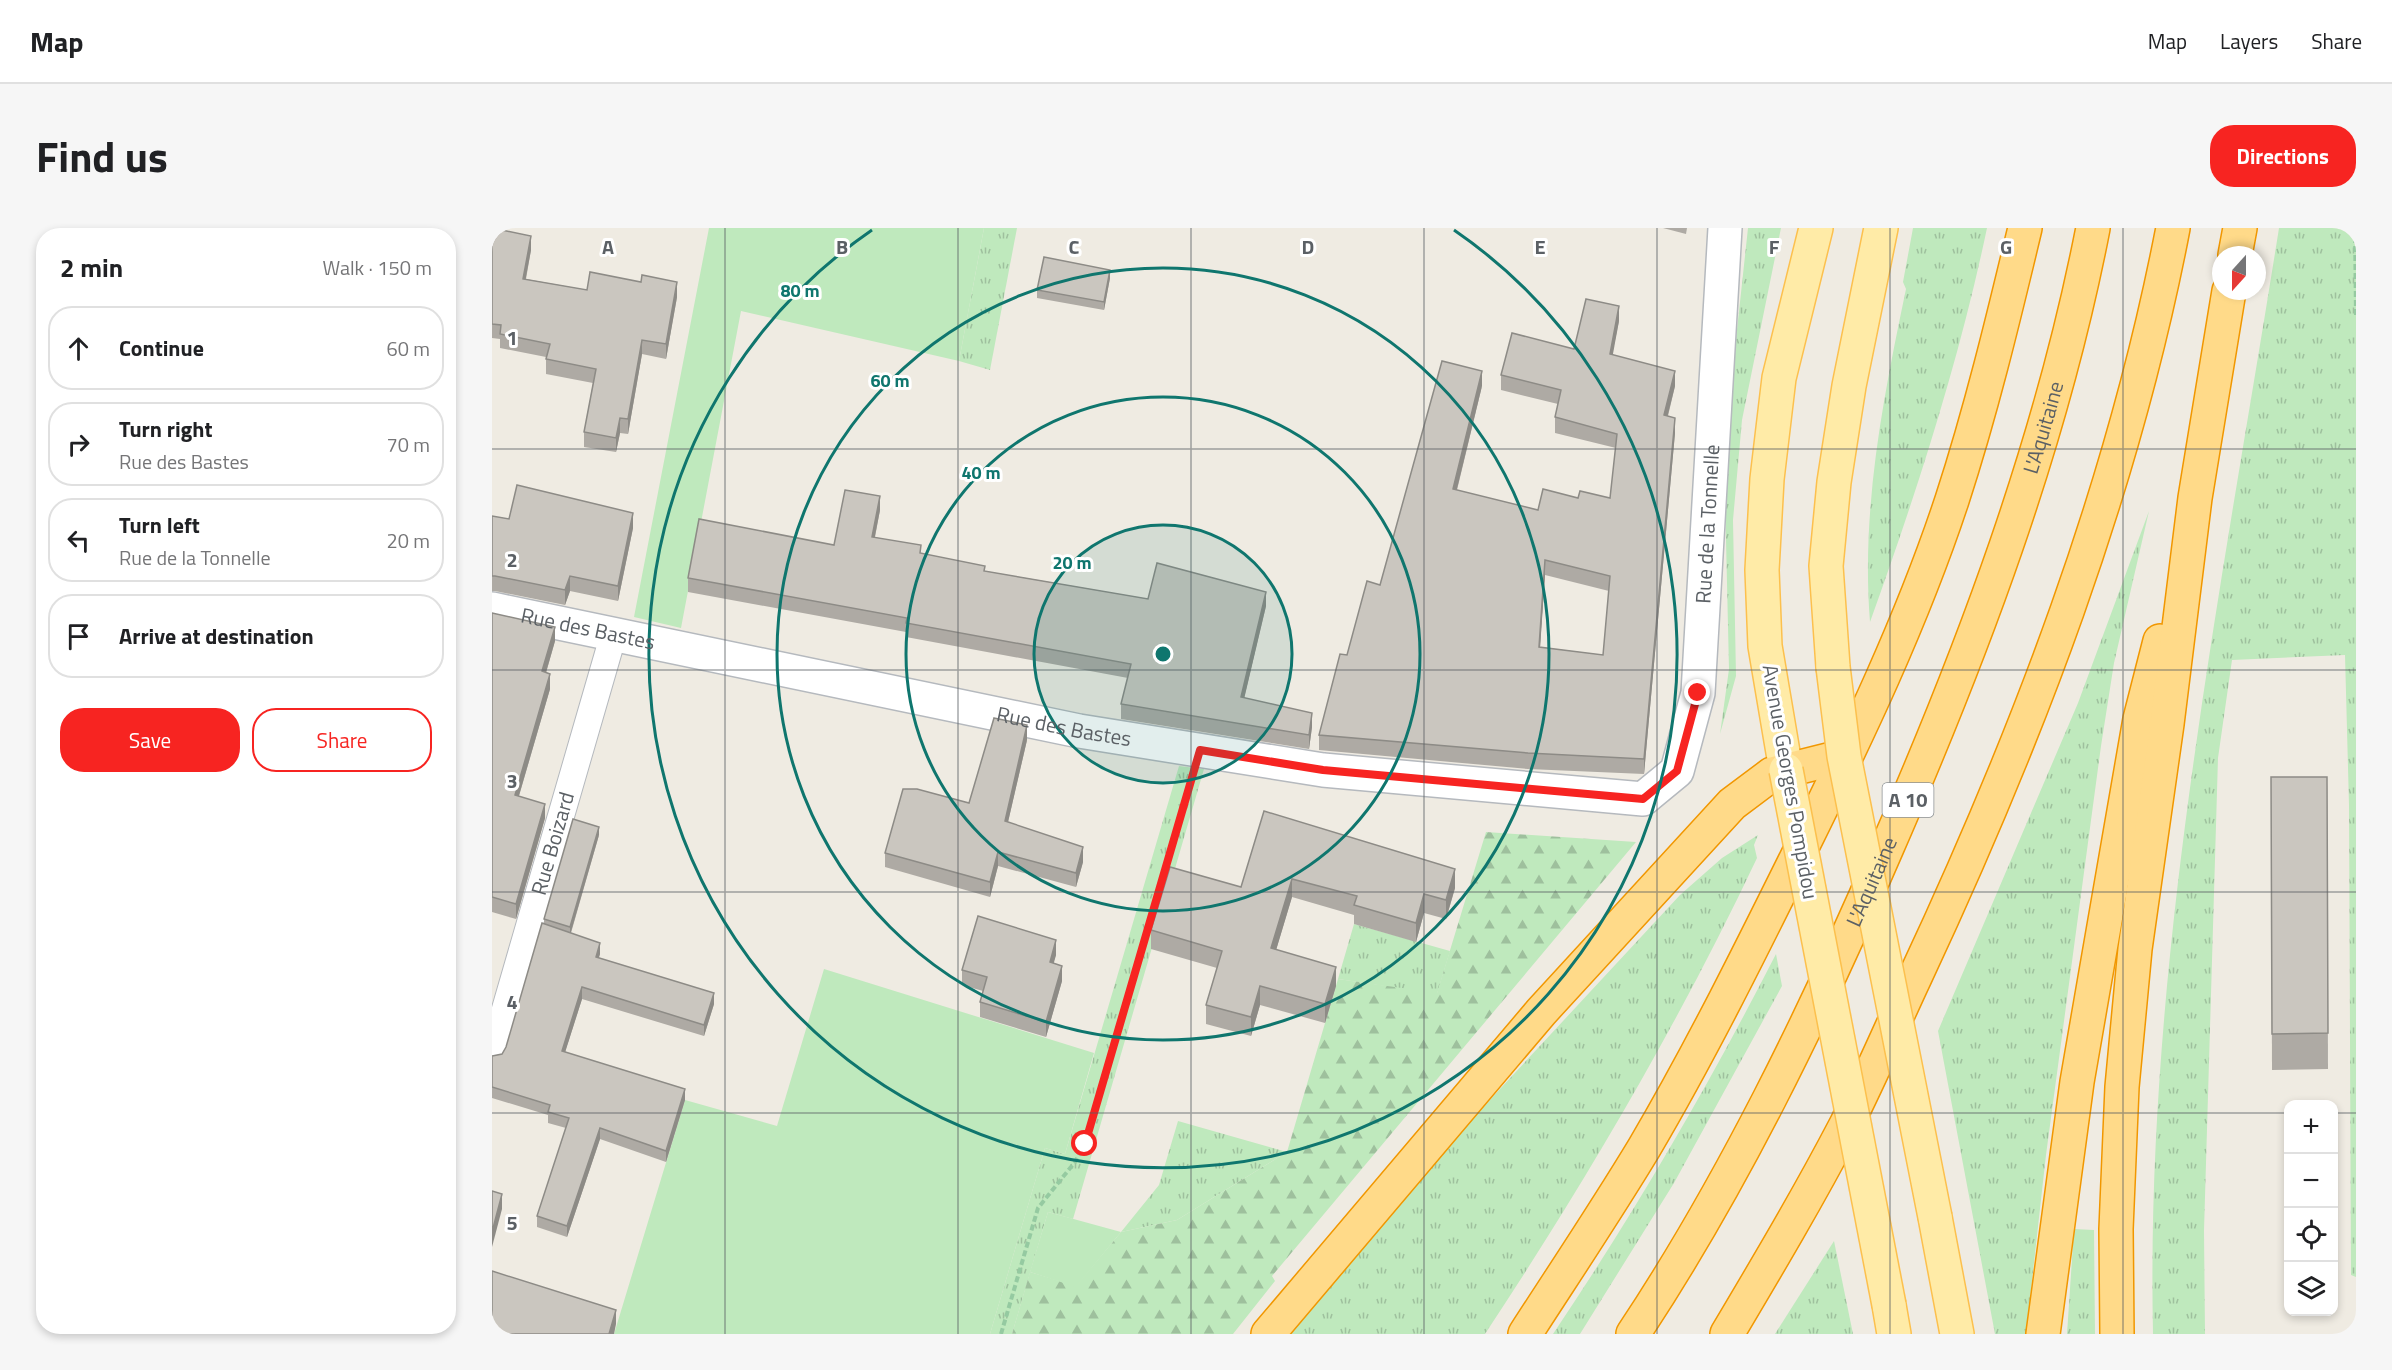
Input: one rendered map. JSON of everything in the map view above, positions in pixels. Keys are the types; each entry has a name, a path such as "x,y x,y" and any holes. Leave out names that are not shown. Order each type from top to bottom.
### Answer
{"highway":[{"path":"1525,1334 1644,1147 1698,1050 1797,856 1885,673 1918,594 1955,491 1981,406 2025,228"},
{"name":"L'Aquitaine","path":"1633,1334 1729,1172 1776,1085 1834,966 1938,731 1996,579 2038,445 2093,228"},
{"path":"1727,1334 1800,1211 1847,1123 1944,915 2011,761 2070,605 2121,445 2163,283 2173,228"},
{"path":"2237,246 2240,228"},
{"path":"2117,1334 2116,1229 2123,1076 2135,949 2167,724 2195,498 2228,300"},
{"path":"2043,1334 2071,1117 2140,719 2195,498"},
{"path":"1268,1334 1541,1012 1732,804 1759,782 1786,770 1844,756"}],"main road":[{"name":"Avenue Georges Pompidou","path":"1816,228 1779,378 1767,479 1762,570 1765,646 1786,770 1892,1319"},
{"path":"1881,228 1849,386 1834,482 1826,566 1833,667 1844,756 1957,1334"}],"street":[{"name":"Rue de la Tonnelle","path":"1643,799 1677,771 1698,693 1725,228"},
{"name":"Rue des Bastes","path":"492,609 1079,730 1200,750 1323,770 1643,799"}],"lane":[{"name":"Rue Boizard","path":"492,1054 614,633"}],"path":[{"path":"2355,228 2356,316"},
{"path":"1001,1334 1038,1208 1075,1162 1085,1144 1200,750"}],"green space":[{"path":"709,228 984,228 959,361 741,311 681,628 634,617"},
{"path":"984,228 1017,228 990,370 959,361"},
{"path":"1748,228 1781,228 1742,420 1733,520 1736,676 1720,734 1729,669 1725,497 1733,367"},
{"path":"1913,228 1987,228 1950,378 1904,525 1870,622 1868,580 1871,496 1882,413 1906,289 1903,282"},
{"path":"2279,228 2356,228 2356,1277 2351,1275 2349,805 2345,655 2232,660 2218,758 2204,1231 2205,1334 2153,1334 2154,1195 2161,1056 2174,917 2191,779 2212,641"},
{"path":"2149,511 2114,663 2101,746 2046,1155 2026,1334 1995,1334 1938,1031 2078,703"},
{"path":"1179,766 1204,769 1073,1219 1048,1212 1012,1334 990,1334 1045,1148 1065,1154"},
{"path":"1486,832 1636,842 1272,1276 1275,1281 1233,1334 1012,1334 1030,1272 1076,1286 1121,1232 1177,1220 1287,1152 1338,979 1437,993"},
{"path":"1758,835 1754,845 1757,858 1663,1041 1595,1160 1485,1334 1284,1334 1447,1146 1680,895 1722,858"},
{"path":"1354,924 1450,951 1437,994 1338,979"},
{"path":"1776,954 1782,986 1674,1183 1580,1334 1553,1334 1613,1242 1670,1147"},
{"path":"824,969 1094,1053 1065,1154 1045,1148 990,1334 614,1334 685,1100 777,1126"},
{"path":"1178,1121 1287,1152 1177,1220 1121,1232 1159,1185"},
{"path":"1048,1212 1121,1232 1076,1287 1030,1272"},
{"path":"2074,1229 2094,1230 2095,1334 2067,1334"},
{"path":"1834,1241 1853,1334 1775,1334"}],"building":[{"path":"492,228 531,236 523,279 587,290 590,272 641,282 642,275 677,282 666,344 642,340 628,419 620,418 616,438 584,432 596,369 546,359 550,344 500,334 501,325 492,324"},
{"path":"1044,257 1110,270 1104,302 1037,290"},
{"path":"1586,299 1619,306 1610,354 1675,371 1664,415 1675,418 1644,759 1528,753 1319,735 1340,654 1347,655 1367,581 1380,585 1442,361 1482,371 1453,489 1538,510 1543,489 1578,498 1580,491 1610,498 1617,434 1555,417 1561,390 1501,375 1512,333 1574,349","holes":["1545,560 1610,576 1603,655 1539,647"]},
{"path":"517,485 633,513 618,586 570,576 565,590 492,576 492,516 509,519"},
{"path":"845,490 880,496 872,537 921,545 920,553 985,566 984,571 1148,599 1157,563 1266,592 1241,697 1312,713 1309,735 1121,704 1131,664 906,623 907,618 688,578 699,519 834,545"},
{"path":"492,613 555,627 542,671 550,674 515,795 545,804 516,904 492,897"},
{"path":"994,718 1027,725 1005,821 1083,847 1076,873 998,852 990,882 885,853 903,789 917,789 969,803"},
{"path":"2271,777 2327,777 2328,1033 2272,1034"},
{"path":"1264,811 1455,869 1446,900 1424,894 1416,923 1354,905 1357,896 1292,879 1271,948 1336,967 1325,1004 1260,986 1251,1017 1206,1005 1222,951 1151,930 1170,867 1241,887"},
{"path":"573,819 599,827 570,927 544,919"},
{"path":"978,916 1056,940 1050,962 1062,966 1046,1022 980,1002 987,977 962,970"},
{"path":"542,923 600,943 596,957 714,993 704,1025 582,987 562,1051 685,1089 666,1151 600,1128 567,1226 537,1216 569,1118 548,1112 550,1105 492,1087 492,1056 502,1054 506,1047"},
{"path":"492,1191 502,1194 492,1232"},
{"path":"492,1271 616,1310 609,1334 492,1334"}],"route":[{"path":"1085,1144 1200,750 1323,770 1643,799 1677,771 1698,693"}]}
